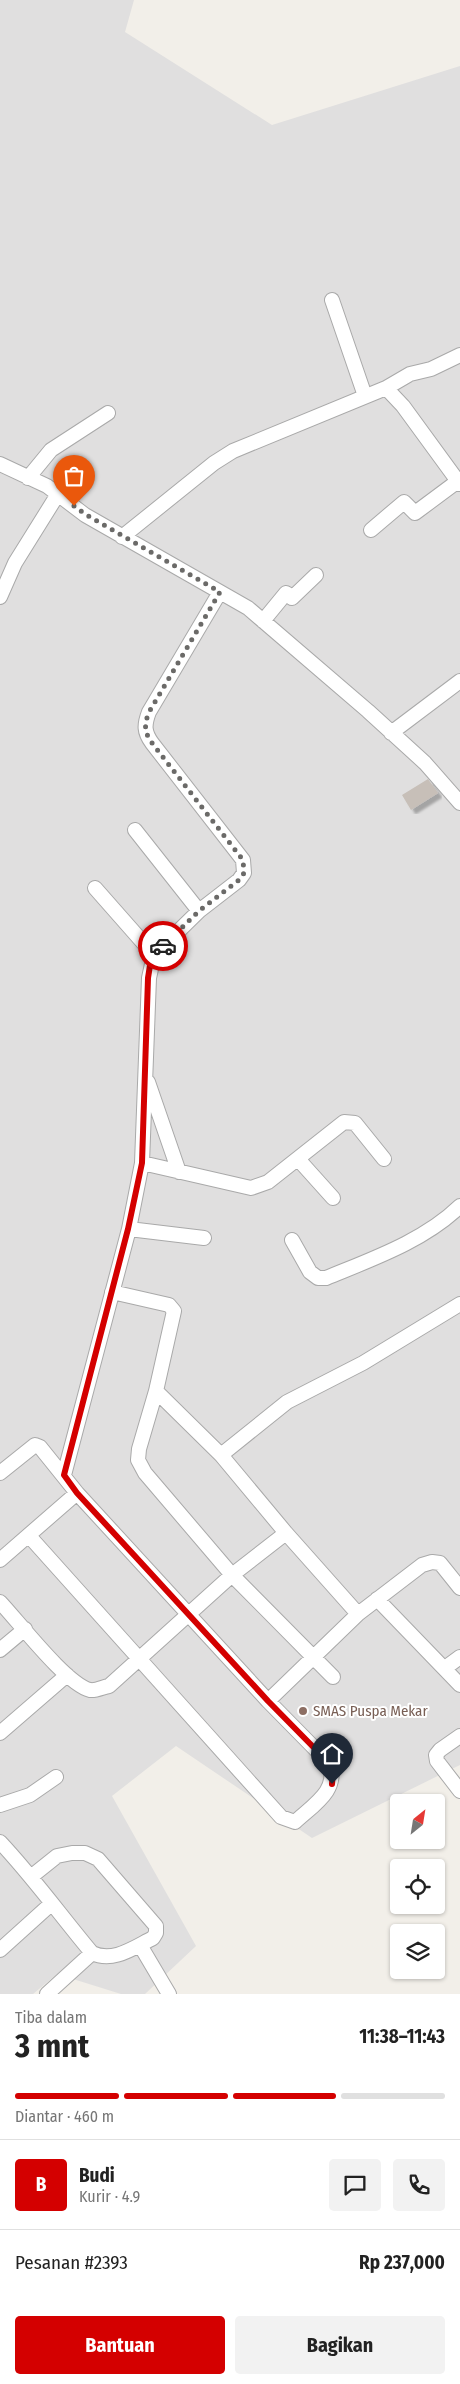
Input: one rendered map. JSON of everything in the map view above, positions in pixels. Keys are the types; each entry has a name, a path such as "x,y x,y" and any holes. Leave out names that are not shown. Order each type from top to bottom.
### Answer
{"street":[{"path":"332,300 365,396"},
{"path":"122,537 214,463 234,451 386,388 410,374 431,369 460,355"},
{"path":"371,530 404,502 415,513 459,483 403,406 386,388"},
{"path":"28,478 51,450 108,414"},
{"path":"0,464 47,486 85,514 122,537 248,608 424,763 460,803"},
{"path":"0,597 14,563 58,494"},
{"path":"263,620 286,593 292,598 316,575"},
{"path":"64,1475 128,1229 142,1163 148,978 151,959 199,911 239,880 244,873 243,860 146,735 144,727 149,712 220,592"},
{"path":"391,733 460,681"},
{"path":"135,830 199,911"},
{"path":"95,888 154,955"},
{"path":"145,1074 179,1172"},
{"path":"142,1163 251,1188 268,1182 344,1122 349,1121 355,1123 384,1159"},
{"path":"298,1158 333,1198"},
{"path":"292,1240 310,1272 318,1278 326,1278 397,1249 460,1206"},
{"path":"128,1229 204,1238"},
{"path":"112,1292 172,1307 174,1311 156,1391 139,1449 138,1460 145,1474 232,1575 333,1677"},
{"path":"221,1455 287,1402 363,1363 460,1304"},
{"path":"156,1391 221,1455 286,1533 358,1614"},
{"path":"0,1473 35,1445 40,1447 77,1493 188,1615 329,1763 333,1772 332,1784 327,1792 295,1822 281,1816 137,1659 30,1537"},
{"path":"0,1560 30,1537 77,1493"},
{"path":"0,1602 67,1675 82,1687 93,1690 109,1686 232,1575 286,1533"},
{"path":"268,1701 358,1614 422,1565 432,1562 440,1563 460,1588"},
{"path":"377,1599 460,1685"},
{"path":"0,1650 25,1629"},
{"path":"445,1668 460,1657"},
{"path":"0,1733 67,1675"},
{"path":"460,1736 440,1750 436,1756 437,1761 460,1791"},
{"path":"0,1805 30,1795 56,1777"},
{"path":"0,1842 32,1876 51,1904 92,1953 100,1957 111,1958 140,1945 153,1938 156,1934 156,1926 98,1859 85,1853 57,1856 32,1876"},
{"path":"0,1950 51,1904"},
{"path":"140,1945 169,1994"},
{"path":"47,1994 92,1953"}],"shaded area":[{"path":"0,0 134,0 125,32 272,125 460,66 460,1765 401,1794 390,1794 390,1800 312,1838 176,1746 112,1796 196,1946 145,1994 121,1994 57,1974 33,1994 0,1994"}],"building":[{"path":"428,779 438,793 411,810 402,795"}],"way so far":[{"path":"74,506 122,537 220,592 149,712 144,727 146,735 152,743 236,849 243,860 245,866 244,873 239,880 199,911 163,946"}],"place":[{"name":"SMAS Puspa Mekar","path":"303,1711"}],"route":[{"path":"163,946 151,959 148,978 142,1163 128,1229 64,1475 77,1493 188,1615 329,1763 333,1772 332,1784"}]}
